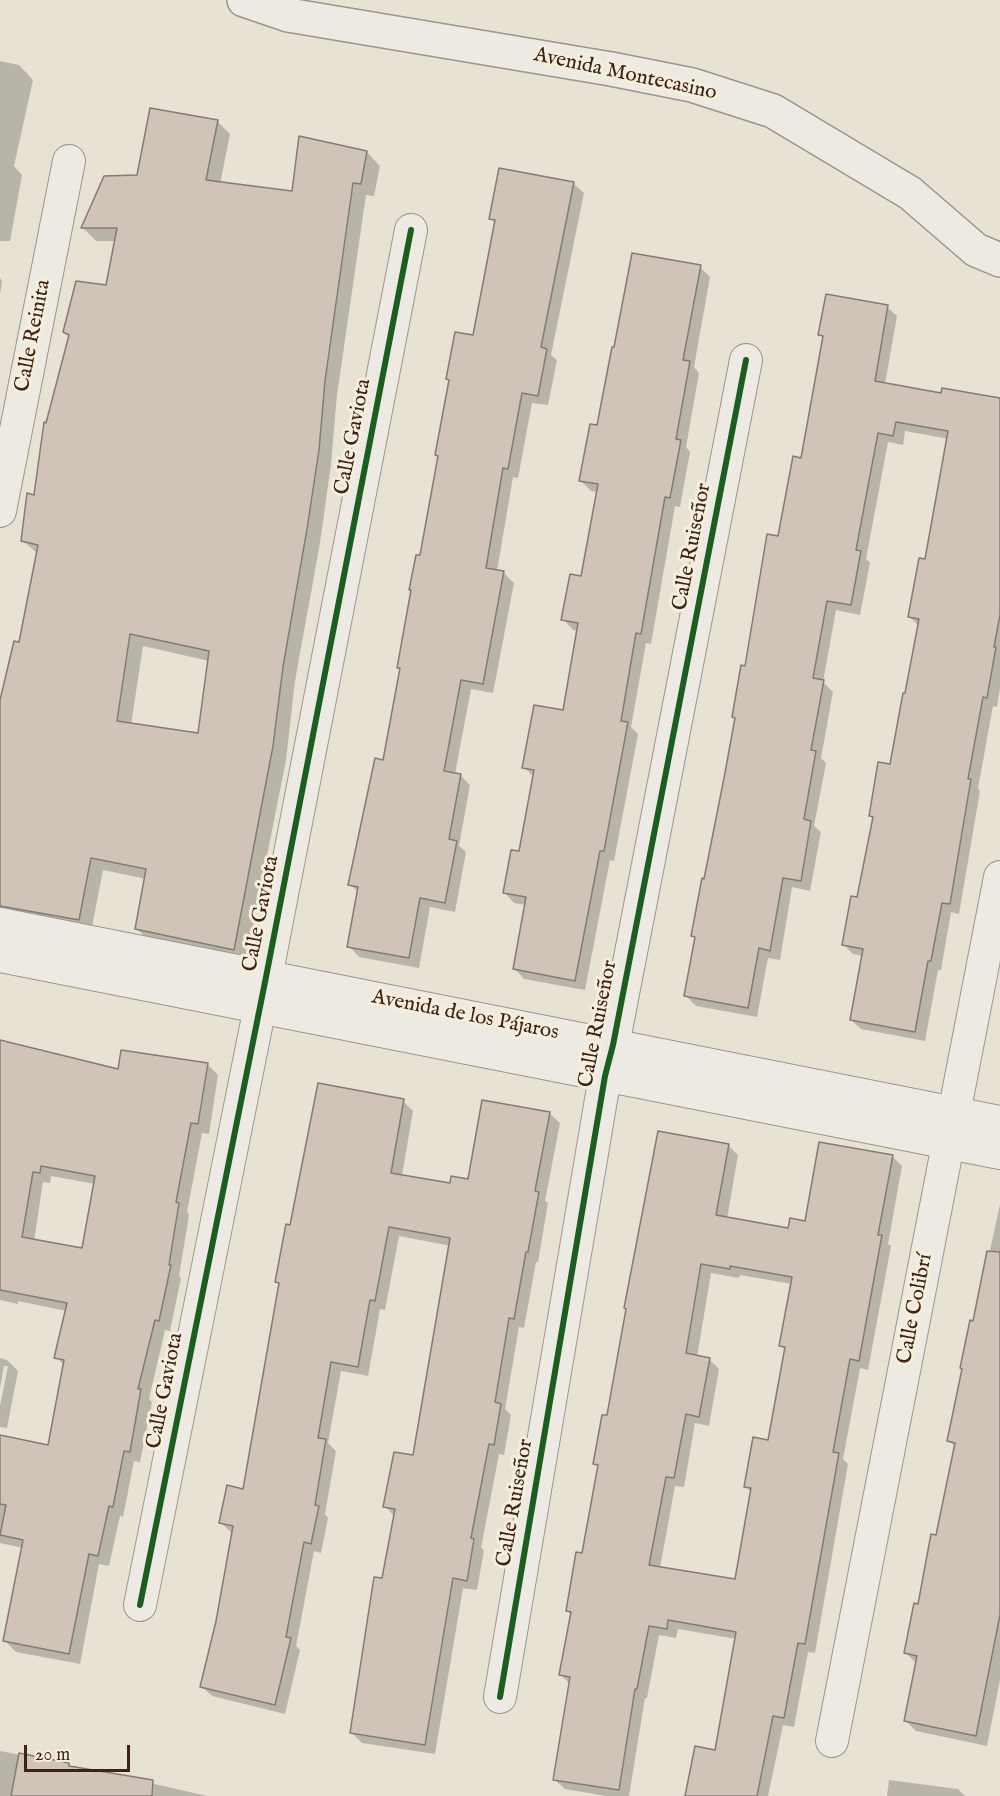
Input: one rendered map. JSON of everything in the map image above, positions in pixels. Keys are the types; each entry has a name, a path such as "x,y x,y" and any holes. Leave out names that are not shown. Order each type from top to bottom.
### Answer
{"street":[{"name":"Avenida Montecasino","path":"244,0 288,15 611,69 692,85 773,111 910,193 976,250 1000,260"},
{"name":"Calle Reinita","path":"0,511 69,161"},
{"name":"Calle Gaviota","path":"140,1605 266,977 411,230"},
{"name":"Calle Ruiseñor","path":"500,1696 605,1076 746,360"},
{"name":"Calle Colibrí","path":"832,1741 1000,877"},
{"name":"Avenida de los Pájaros","path":"0,924 1000,1122"},
{"name":"Avenida de los Pájaros","path":"0,956 1000,1154"}],"building":[{"path":"150,108 218,120 206,180 292,191 299,136 367,151 361,184 353,183 307,529 283,667 273,746 234,950 135,929 146,869 91,858 79,920 0,906 0,700 14,641 19,642 38,545 21,541 27,493 34,495 44,422 46,423 69,335 63,332 76,281 106,285 117,228 81,228 104,176 137,175","holes":["130,634 209,651 198,733 117,721"]},
{"path":"499,168 574,182 541,347 547,349 538,396 522,393 508,469 503,468 486,568 504,571 483,684 461,680 444,771 461,774 449,839 457,841 445,903 420,898 409,958 347,947 358,887 348,885 375,758 383,760 400,668 397,668 411,590 409,590 416,555 420,555 438,456 435,455 455,332 473,335 495,220 489,219"},
{"path":"632,253 701,265 683,360 690,361 676,439 681,440 670,498 665,497 641,634 636,633 621,721 628,722 604,851 600,851 575,981 513,969 526,897 503,893 511,850 519,851 534,770 522,768 534,705 563,710 578,623 561,620 570,574 581,576 598,484 579,481 590,424 597,425"},
{"path":"826,294 888,305 875,381 941,393 942,388 1000,398 1000,615 994,647 996,647 987,698 983,697 968,779 971,779 950,904 942,903 931,961 928,961 915,1032 850,1020 863,949 842,945 851,896 857,897 873,817 869,816 878,762 890,764 903,693 905,693 919,619 908,617 919,558 925,559 948,431 896,422 893,436 878,433 856,550 861,551 851,605 827,601 813,678 824,680 811,750 816,751 804,819 811,821 801,881 783,878 770,951 759,948 748,1008 684,996 695,937 691,936 724,778 735,718 732,717 741,665 745,666 767,534 778,536 793,456 801,458 823,336 818,335"},
{"path":"0,1040 118,1069 121,1050 208,1063 198,1124 191,1123 176,1202 179,1203 169,1265 171,1265 159,1321 155,1320 138,1389 141,1389 130,1452 124,1451 113,1507 109,1506 98,1556 89,1554 69,1654 3,1641 23,1540 0,1535 6,1505 0,1504 0,1435 48,1445 64,1360 54,1358 67,1303 0,1290","holes":["41,1166 95,1176 82,1248 22,1237 33,1172 40,1173"]},
{"path":"318,1083 404,1099 391,1173 450,1183 451,1176 468,1179 482,1100 550,1112 535,1191 539,1192 528,1252 526,1252 514,1319 509,1318 495,1402 501,1404 494,1445 489,1444 471,1538 474,1539 467,1581 453,1578 425,1745 350,1733 374,1577 382,1578 395,1509 383,1507 394,1452 413,1455 450,1238 389,1227 375,1301 370,1300 358,1367 331,1362 318,1438 326,1439 315,1505 319,1506 311,1544 304,1542 286,1637 291,1638 275,1705 200,1687 216,1621 233,1526 219,1523 227,1485 243,1489 279,1283 275,1282 286,1224 290,1225"},
{"path":"658,1131 729,1144 716,1215 788,1228 790,1218 805,1221 819,1142 893,1155 878,1235 882,1235 859,1361 850,1359 833,1452 839,1453 805,1644 798,1643 784,1718 773,1716 757,1796 685,1796 695,1746 715,1750 736,1632 668,1620 667,1629 649,1626 637,1689 635,1689 619,1790 553,1780 570,1677 559,1675 571,1612 566,1611 576,1552 582,1553 598,1465 593,1464 602,1415 607,1415 626,1309 624,1308","holes":["701,1264 730,1269 730,1266 792,1277 779,1346 785,1347 768,1440 753,1437 744,1487 751,1488 735,1579 649,1565 666,1477 674,1478 686,1414 699,1417 710,1358 686,1353"]},
{"path":"987,1251 1000,1252 1000,1615 976,1736 904,1721 917,1656 904,1653 914,1603 918,1604 931,1534 936,1535 955,1443 947,1441 970,1320 973,1321"},
{"path":"19,1753 69,1763 69,1766 153,1780 152,1796 11,1796"}],"cycle path":[{"path":"140,1605 266,977 411,230"},
{"path":"500,1697 605,1076 613,1045 746,360"}]}
